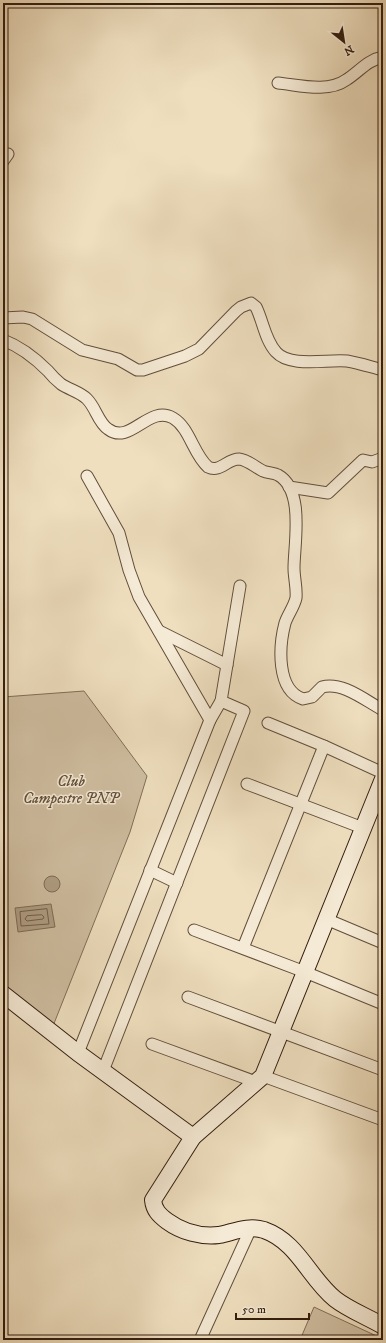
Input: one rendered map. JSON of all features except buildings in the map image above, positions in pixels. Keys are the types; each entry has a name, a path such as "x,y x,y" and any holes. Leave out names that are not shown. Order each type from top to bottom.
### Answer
{"street":[{"path":"278,83 322,87 332,86 346,80 372,60 383,57"},
{"path":"3,318 32,319 82,350 118,359 137,370 143,370 185,356 199,349 236,311 241,307 251,304 256,307 271,346 285,359 326,362 339,360 383,370"},
{"path":"3,340 35,360 60,384 83,395 91,403 104,425 110,430 118,433 126,432 154,416 169,416 178,422 208,467 218,468 232,460 241,460 263,471 278,475 289,487 294,501 296,519 294,568 296,597 285,624 282,639 282,672 285,683 292,692 303,700 312,697 322,687 334,686 346,690 383,710"},
{"path":"289,487 328,493 363,460 372,462 383,458"},
{"path":"87,476 120,533 129,570 139,597 210,720"},
{"path":"78,1052 210,720 221,701 240,586"},
{"path":"159,631 227,665"},
{"path":"103,1071 244,711 221,701"},
{"path":"268,724 324,746 383,773"},
{"path":"243,948 324,746"},
{"path":"383,779 281,1031 259,1079 193,1137 153,1200 154,1208 162,1217 186,1232 202,1235 219,1235 251,1228 263,1230 278,1237 300,1256 323,1287 336,1300 383,1326"},
{"path":"246,784 363,828"},
{"path":"150,870 177,883"},
{"path":"326,919 383,943"},
{"path":"194,930 305,972 383,1004"},
{"path":"3,994 103,1071 193,1137"},
{"path":"188,997 383,1070"},
{"path":"152,1044 383,1120"},
{"path":"200,1340 251,1228"}],"green space":[{"name":"Club Campestre PNP","path":"84,691 147,776 130,832 53,1026 3,990 3,697"},
{"path":"314,1307 383,1339 383,1340 300,1340"}],"water":[{"path":"52,876 59,881 60,884 55,891 52,892 45,887 44,884 49,877"},
{"path":"51,904 55,927 18,932 15,908"}]}
